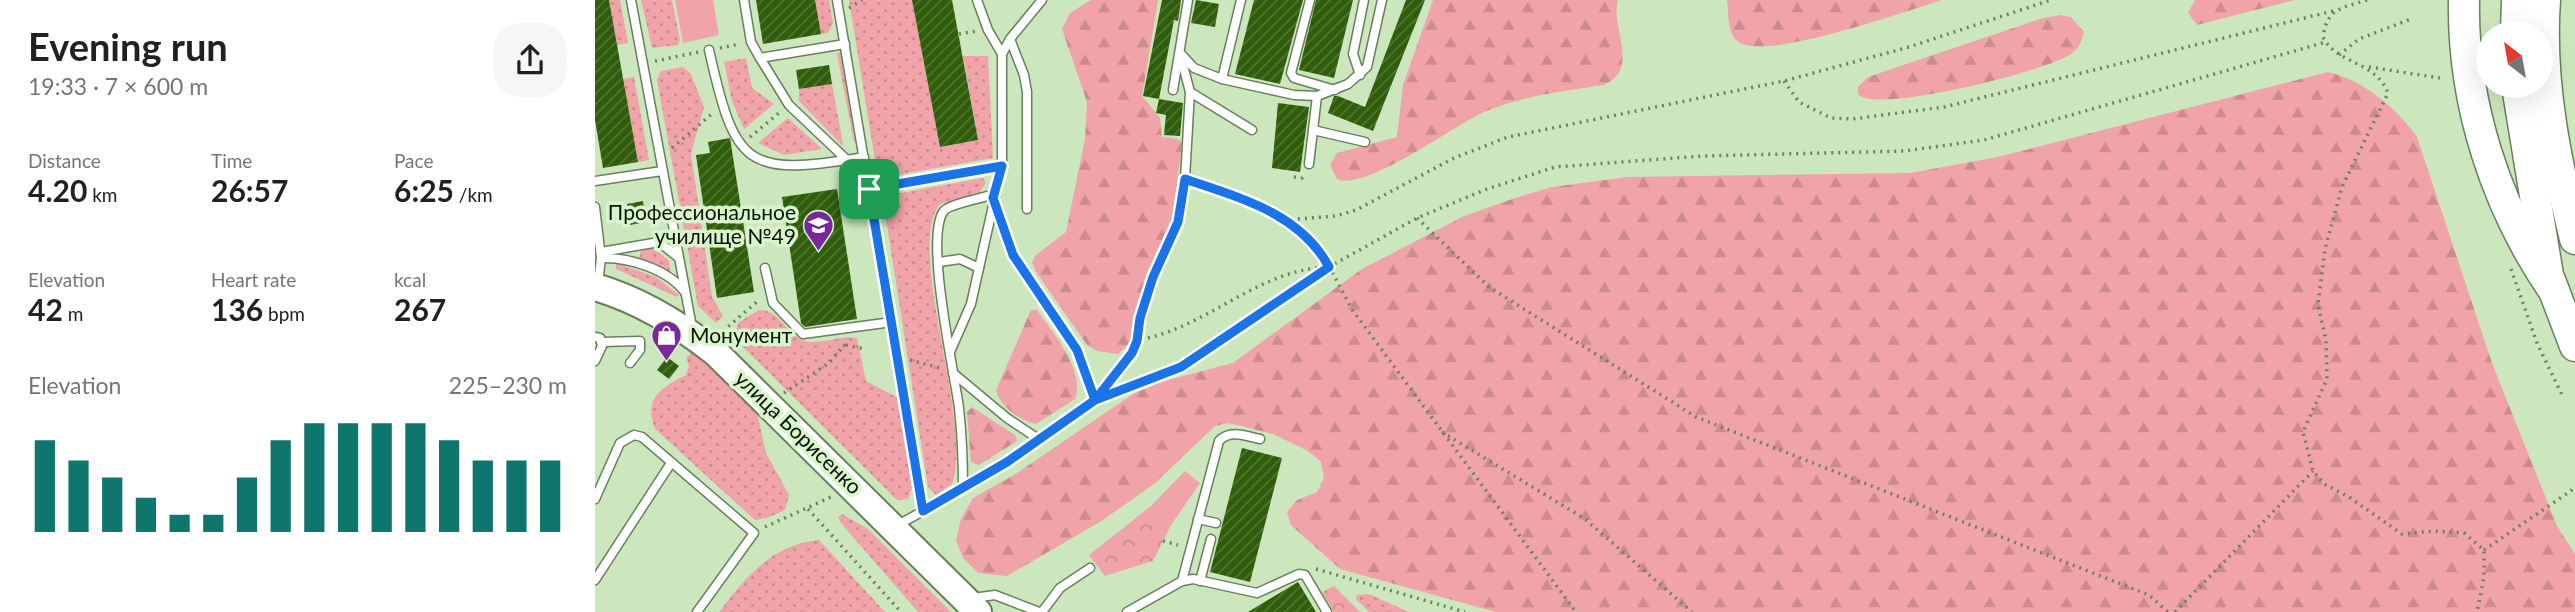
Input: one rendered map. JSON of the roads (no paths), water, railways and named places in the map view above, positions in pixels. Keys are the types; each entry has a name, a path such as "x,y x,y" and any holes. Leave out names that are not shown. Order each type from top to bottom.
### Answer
{"highway":[{"path":"2464,0 2470,73 2495,181 2530,256 2554,291"},
{"path":"2516,21 2517,0"},
{"path":"2545,0 2542,33 2548,103 2575,239"},
{"path":"2519,98 2548,275 2575,346"}],"main road":[{"name":"улица Борисенко","path":"596,287 642,304 706,336 972,606"}],"lane":[{"path":"631,0 685,293 706,336"},
{"path":"744,0 751,42 789,105 847,160"},
{"path":"838,0 923,511"},
{"path":"977,0 988,30 1002,54"},
{"path":"950,352 971,304 1002,166 1002,54 1010,39 1042,0"},
{"path":"1173,90 1188,0"},
{"path":"1222,79 1241,0"},
{"path":"1310,0 1291,73 1294,78 1335,90"},
{"path":"1360,75 1353,54 1364,0"},
{"path":"1180,54 1194,68 1222,79 1294,95 1317,96 1335,90 1360,75 1367,67 1382,0"},
{"path":"1010,39 1024,75 1027,92 1027,209"},
{"path":"760,58 845,44"},
{"path":"709,50 722,106 740,146 768,164 784,166 864,157"},
{"path":"893,527 963,489 1040,440 1095,400 1132,353 1153,277 1178,222 1185,179 1190,92 1180,54"},
{"path":"1190,92 1252,130"},
{"path":"1309,164 1317,96"},
{"path":"1313,130 1365,142"},
{"path":"595,181 662,171"},
{"path":"963,489 960,422 940,294 937,231 944,209 984,196 993,198"},
{"path":"595,207 601,255 596,287"},
{"path":"601,255 659,242 678,257"},
{"path":"601,255 620,257 659,273 685,293"},
{"path":"939,262 960,259 979,268"},
{"path":"765,268 769,295 773,303 803,334 892,322"},
{"path":"595,361 598,340 640,341 640,350 630,363"},
{"path":"953,373 1007,418 1040,440"},
{"path":"1182,581 1219,441 1224,435 1232,434 1260,439"},
{"path":"595,499 626,438 634,435 642,437 754,533 697,612"},
{"path":"595,580 671,463"},
{"path":"1198,519 1216,523"},
{"path":"1200,581 1211,539"},
{"path":"972,606 995,595 1040,612 1060,588 1090,568"},
{"path":"1127,612 1182,581 1200,581 1257,593 1290,576 1305,575 1327,612"}],"place":[{"name":"Профессиональное училище №49","path":"819,252"},
{"name":"Монумент","path":"667,363"}]}
